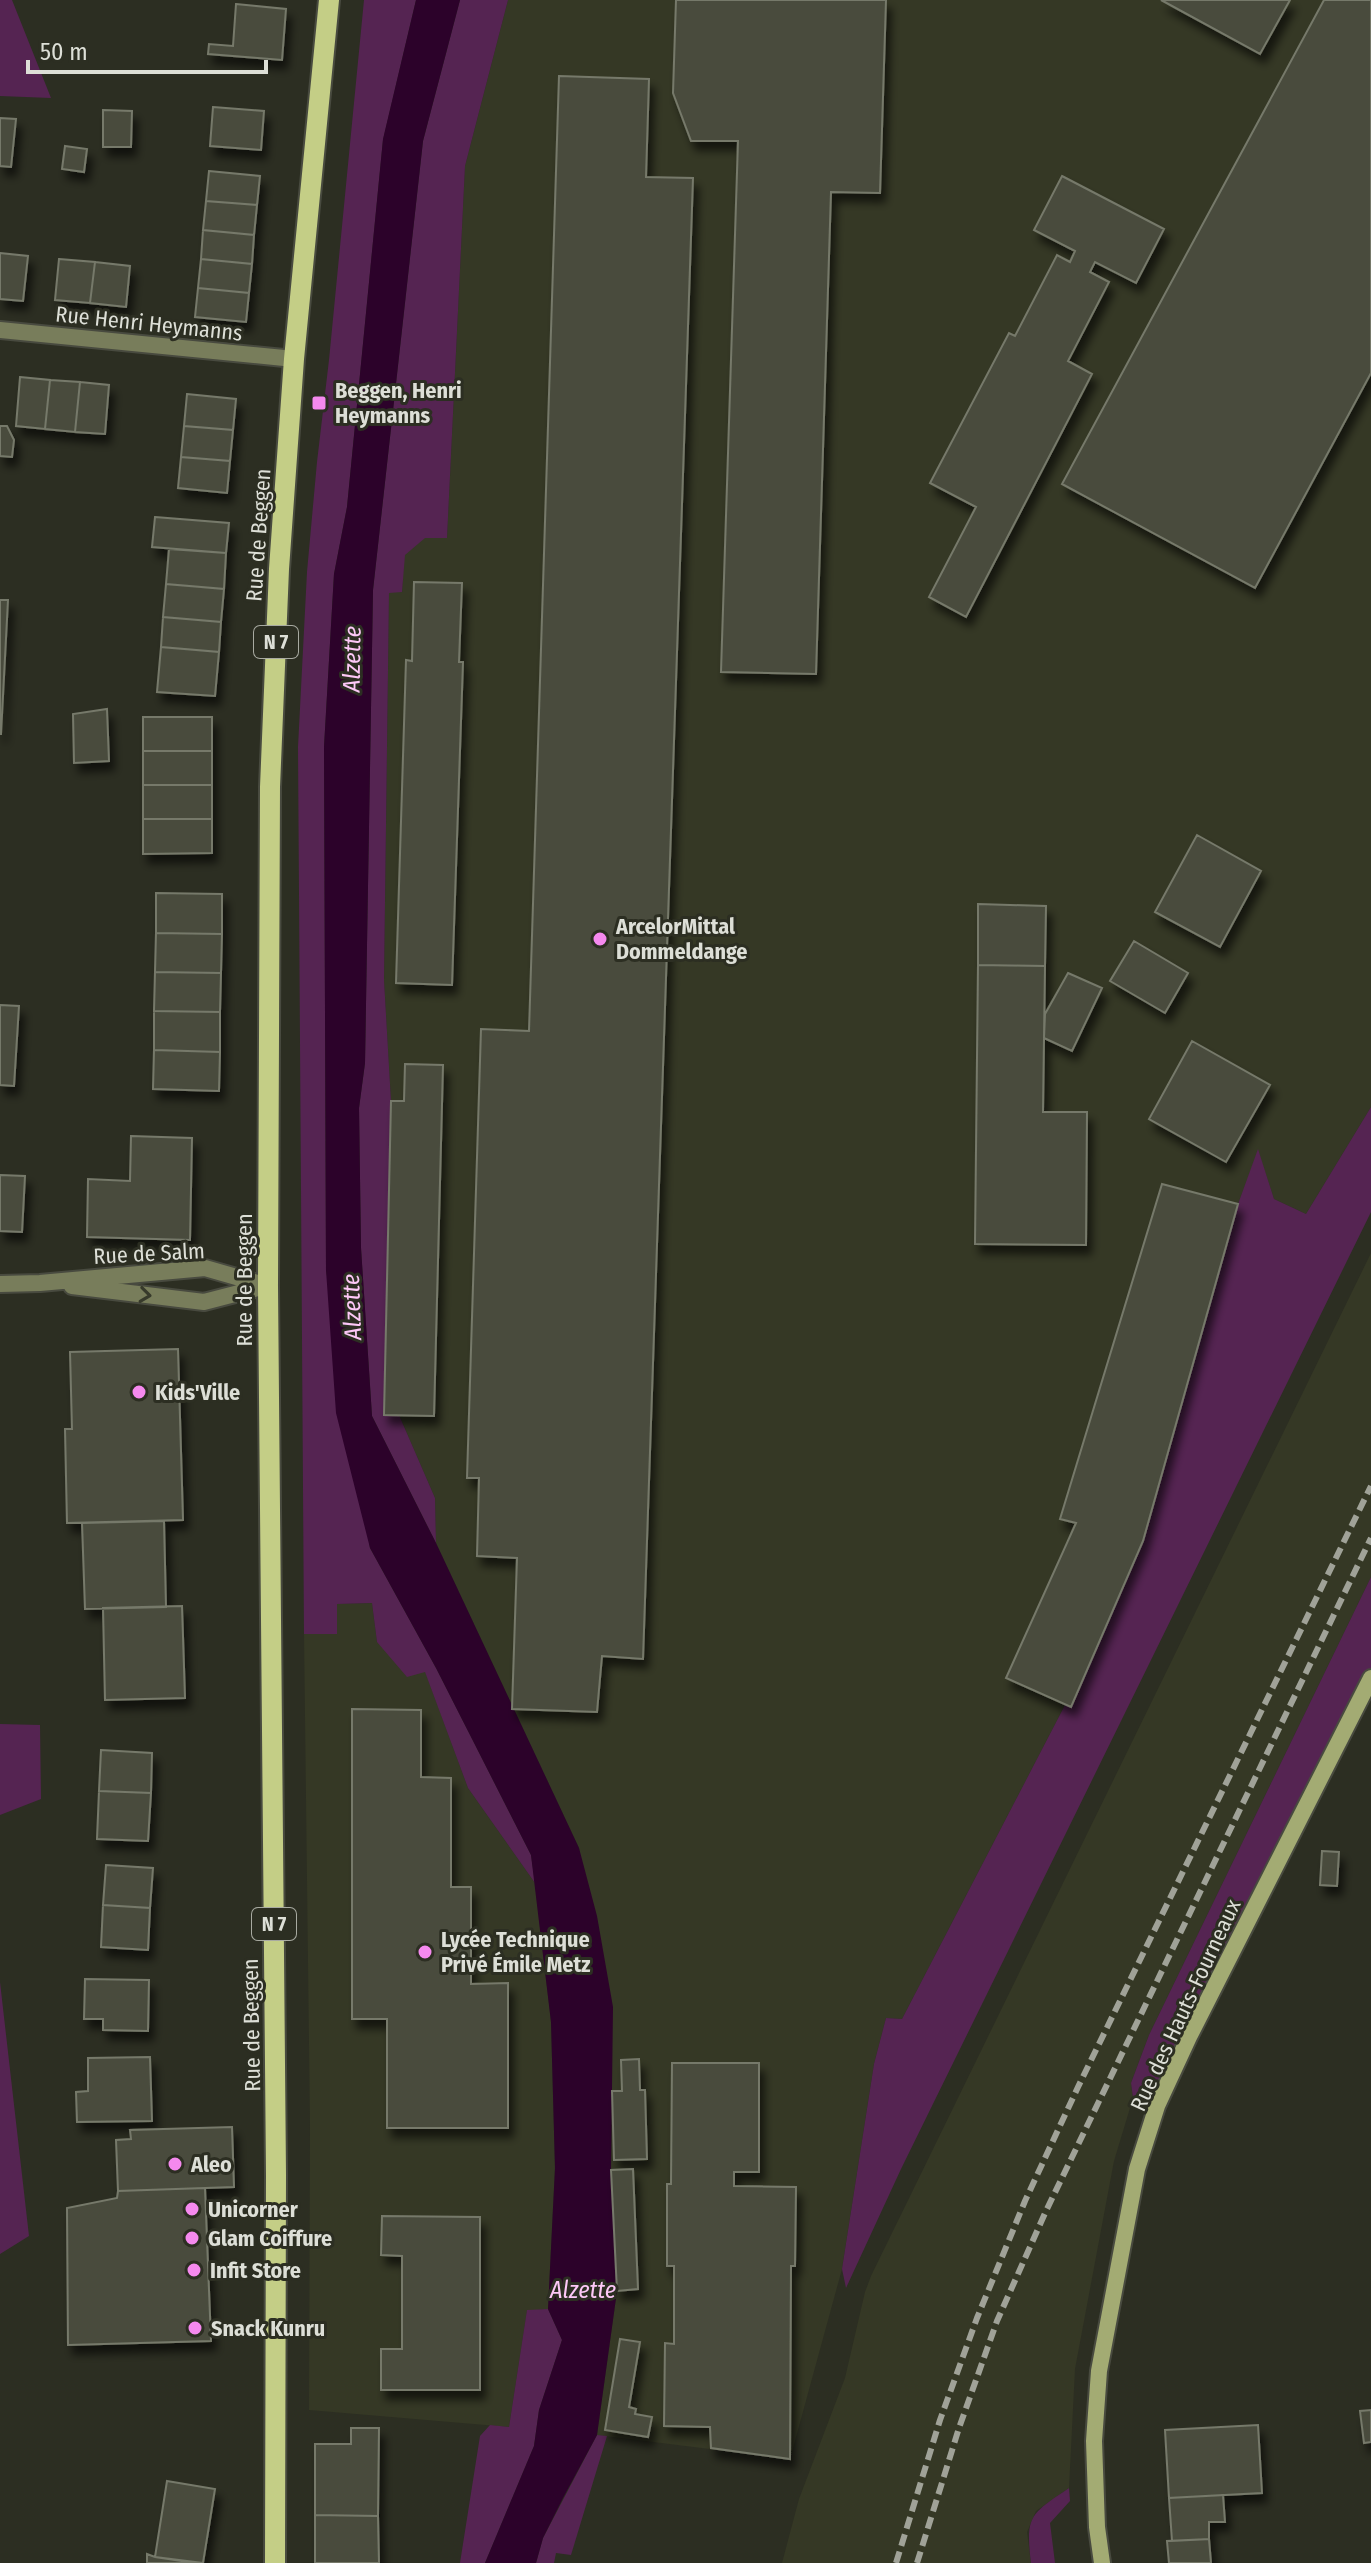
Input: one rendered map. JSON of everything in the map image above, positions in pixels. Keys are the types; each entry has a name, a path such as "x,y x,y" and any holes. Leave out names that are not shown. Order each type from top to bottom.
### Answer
{"main road":[{"name":"Rue de Beggen","path":"275,2563 276,2175 268,1286 270,787 279,569 294,359 329,0"}],"street":[{"name":"Rue Henri Heymanns","path":"0,330 294,359"},
{"name":"Rue de Salm","path":"0,1284 205,1268 268,1286"},
{"name":"Rue de Salm","path":"40,1283 204,1302 268,1286"},
{"name":"Rue des Hauts-Fourneaux","path":"1102,2563 1097,2527 1094,2441 1099,2371 1137,2169 1157,2106 1189,2037 1371,1678"}],"shaded area":[{"path":"0,0 12,0 51,98 0,96"},
{"path":"364,0 416,0 383,140 347,507 334,574 324,747 326,1270 370,1548 436,1668 531,1855 535,1883 468,1788 425,1672 407,1677 377,1642 372,1603 337,1604 337,1634 304,1634 298,747 307,572"},
{"path":"460,0 508,0 465,166 447,538 425,538 405,555 402,592 389,593 384,980 391,1101 384,1414 399,1415 435,1498 436,1543 372,1416 361,1248 359,1108 365,1063 373,590 423,141"},
{"path":"508,0 1371,0 1371,1107 1306,1214 1274,1199 1258,1151 1238,1204 1143,1541 1071,1707 1065,1705 902,2019 886,2018 874,2064 842,2269 790,2459 597,2435 617,2291 579,1848 436,1543 435,1498 399,1415 384,1415 391,1101 384,980 389,592 402,592 404,555 425,537 447,538 465,166"},
{"path":"1371,1107 1371,1212 901,2169 846,2288 842,2269 874,2064 886,2018 902,2019 1065,1705 1071,1707 1143,1542 1238,1204 1258,1149 1274,1199 1306,1214"},
{"path":"1371,1253 1371,1577 1149,2035 1131,2083 1133,2098 1114,2161 1075,2369 1069,2488 1036,2511 1027,2532 1031,2563 782,2563 799,2499 845,2378 871,2276"},
{"path":"1371,1577 1371,1678 1157,2106 1133,2098 1131,2083 1149,2035"},
{"name":"Lycée Technique Privé Émile Metz","path":"372,1603 377,1642 425,1671 468,1788 535,1883 551,2022 555,2168 548,2309 527,2311 509,2427 309,2410 310,2126 304,1634 337,1634 337,1604"},
{"path":"0,1724 40,1725 41,1799 0,1815"},
{"path":"0,1982 29,2236 0,2254"},
{"path":"548,2309 562,2340 539,2410 534,2446 485,2563 460,2563 480,2436 490,2425 509,2427 527,2310"},
{"path":"597,2435 607,2436 571,2555 556,2553 554,2563 536,2563 543,2538"},
{"path":"1069,2488 1070,2501 1050,2523 1055,2563 1031,2563 1029,2535 1034,2517"}],"water":[{"name":"Alzette","path":"416,0 460,0 423,141 373,590 365,1063 359,1108 361,1248 372,1416 436,1543 579,1848 597,1916 613,2007 611,2170 617,2291 597,2435 543,2538 536,2563 485,2563 534,2446 539,2410 562,2340 548,2309 555,2168 551,2022 531,1855 436,1668 370,1548 336,1413 326,1270 324,747 334,574 347,507 383,139"}],"building":[{"path":"676,0 886,0 880,193 831,192 816,674 721,672 738,141 691,141 673,93"},
{"path":"1161,0 1290,0 1260,54"},
{"path":"1324,0 1371,0 1371,373 1255,588 1062,484"},
{"path":"236,4 286,9 282,60 208,54 209,44 233,46"},
{"name":"ArcelorMittal Dommeldange","path":"559,76 649,79 646,177 693,178 643,1659 602,1656 597,1712 512,1709 517,1558 477,1556 479,1478 467,1478 481,1029 529,1031"},
{"path":"213,107 264,111 261,150 210,146"},
{"path":"103,110 132,111 131,147 103,147"},
{"path":"0,118 16,119 11,167 0,166"},
{"path":"65,146 87,149 84,172 62,169"},
{"path":"209,171 260,176 257,205 206,201"},
{"path":"1062,176 1164,229 1136,283 1095,262 1090,272 1109,282 1068,361 1092,374 966,617 929,597 976,507 930,483 1009,333 1015,336 1057,255 1070,262 1075,251 1034,230"},
{"path":"206,201 257,205 254,235 203,230"},
{"path":"203,230 254,235 252,264 201,259"},
{"path":"0,253 28,256 23,301 0,299"},
{"path":"59,259 95,262 90,303 55,300"},
{"path":"201,259 252,264 249,293 198,288"},
{"path":"95,262 130,266 126,307 90,303"},
{"path":"198,288 249,293 246,322 195,317"},
{"path":"20,377 50,380 45,429 16,426"},
{"path":"50,380 80,382 75,432 45,429"},
{"path":"80,382 109,385 105,434 75,432"},
{"path":"187,394 236,399 233,430 184,426"},
{"path":"0,426 7,426 14,440 12,457 0,456"},
{"path":"184,426 233,430 230,461 181,457"},
{"path":"181,457 230,461 227,493 178,488"},
{"path":"155,517 229,523 226,553 152,547"},
{"path":"169,549 226,553 224,589 166,584"},
{"path":"414,582 462,583 459,662 463,662 452,985 396,983 406,660 412,661"},
{"path":"166,584 224,589 221,622 163,617"},
{"path":"0,600 8,600 1,734 0,734"},
{"path":"163,617 221,622 219,652 161,647"},
{"path":"161,647 219,652 215,696 157,692"},
{"path":"107,709 109,761 74,763 73,714"},
{"path":"143,717 212,717 212,751 143,751"},
{"path":"143,751 212,751 212,785 143,785"},
{"path":"143,785 212,785 212,819 143,819"},
{"path":"143,819 212,819 212,853 143,854"},
{"path":"1197,835 1261,871 1220,947 1155,912"},
{"path":"156,893 222,894 222,934 156,933"},
{"path":"978,904 1046,906 1045,966 978,965"},
{"path":"156,933 222,934 221,973 155,972"},
{"path":"1134,941 1188,973 1165,1013 1110,981"},
{"path":"978,965 1045,966 1043,1112 1087,1112 1086,1245 975,1244"},
{"path":"155,972 221,973 220,1012 154,1011"},
{"path":"1068,973 1102,988 1072,1051 1044,1038 1045,1014"},
{"path":"0,1005 19,1006 14,1086 0,1085"},
{"path":"154,1011 220,1012 220,1052 154,1050"},
{"path":"1192,1041 1270,1085 1226,1162 1149,1119"},
{"path":"154,1050 220,1052 219,1091 153,1089"},
{"path":"405,1064 443,1065 434,1416 384,1415 391,1101 404,1101"},
{"path":"131,1136 192,1138 190,1240 87,1237 88,1179 130,1181"},
{"path":"0,1175 25,1176 22,1232 0,1231"},
{"path":"1162,1184 1238,1204 1143,1541 1071,1707 1006,1678 1076,1523 1060,1519"},
{"path":"178,1349 183,1520 67,1523 65,1429 72,1429 70,1352"},
{"path":"164,1521 166,1607 85,1609 82,1523"},
{"path":"182,1606 185,1698 105,1700 103,1608"},
{"path":"352,1709 421,1710 421,1777 451,1778 451,1887 471,1887 471,1984 508,1983 508,2128 387,2128 387,2019 352,2019"},
{"path":"101,1750 152,1753 151,1793 99,1791"},
{"path":"99,1791 151,1793 148,1841 97,1839"},
{"path":"1322,1851 1339,1852 1337,1886 1320,1885"},
{"path":"106,1865 153,1868 150,1908 103,1905"},
{"path":"103,1905 150,1908 148,1950 101,1947"},
{"path":"85,1979 149,1980 148,2031 103,2030 103,2019 84,2019"},
{"path":"150,2057 152,2121 77,2122 76,2092 88,2091 88,2058"},
{"path":"639,2059 640,2090 645,2090 647,2159 614,2160 612,2091 622,2091 621,2060"},
{"path":"672,2063 759,2063 759,2172 734,2172 734,2186 796,2187 795,2266 791,2266 790,2459 711,2448 710,2427 664,2426 665,2343 674,2344 674,2266 667,2266"},
{"name":"Aleo","path":"232,2127 234,2187 118,2191 116,2140 131,2139 130,2130"},
{"path":"633,2169 638,2289 617,2291 611,2170"},
{"path":"205,2188 211,2341 68,2345 67,2208 117,2198 118,2191"},
{"path":"382,2216 480,2217 480,2390 381,2390 381,2349 402,2349 402,2256 381,2255"},
{"path":"620,2339 640,2342 629,2407 636,2409 635,2414 652,2417 648,2437 605,2430"},
{"path":"1371,2410 1371,2442 1364,2443 1360,2411"},
{"path":"1258,2425 1262,2493 1169,2498 1165,2430"},
{"path":"351,2428 379,2428 378,2516 315,2515 315,2444 351,2444"},
{"path":"167,2481 215,2489 203,2563 155,2557"},
{"path":"1223,2495 1225,2522 1209,2522 1209,2539 1172,2541 1169,2498"},
{"path":"315,2515 378,2516 379,2563 315,2563"},
{"path":"1209,2539 1211,2563 1169,2563 1167,2541"},
{"path":"147,2554 155,2557 195,2563 147,2563"}],"railway":[{"path":"896,2563 940,2420 977,2318 1025,2201 1371,1486"},
{"path":"917,2563 959,2428 997,2321 1046,2211 1371,1538"}],"place":[{"name":"Beggen, Henri Heymanns","path":"319,403"},
{"name":"ArcelorMittal Dommeldange","path":"600,939"},
{"name":"Kids'Ville","path":"139,1392"},
{"name":"Lycée Technique Privé Émile Metz","path":"425,1952"},
{"name":"Aleo","path":"175,2164"},
{"name":"Unicorner","path":"192,2209"},
{"name":"Glam Coiffure","path":"192,2238"},
{"name":"Infit Store","path":"194,2270"},
{"name":"Snack Kunru","path":"195,2328"}]}
